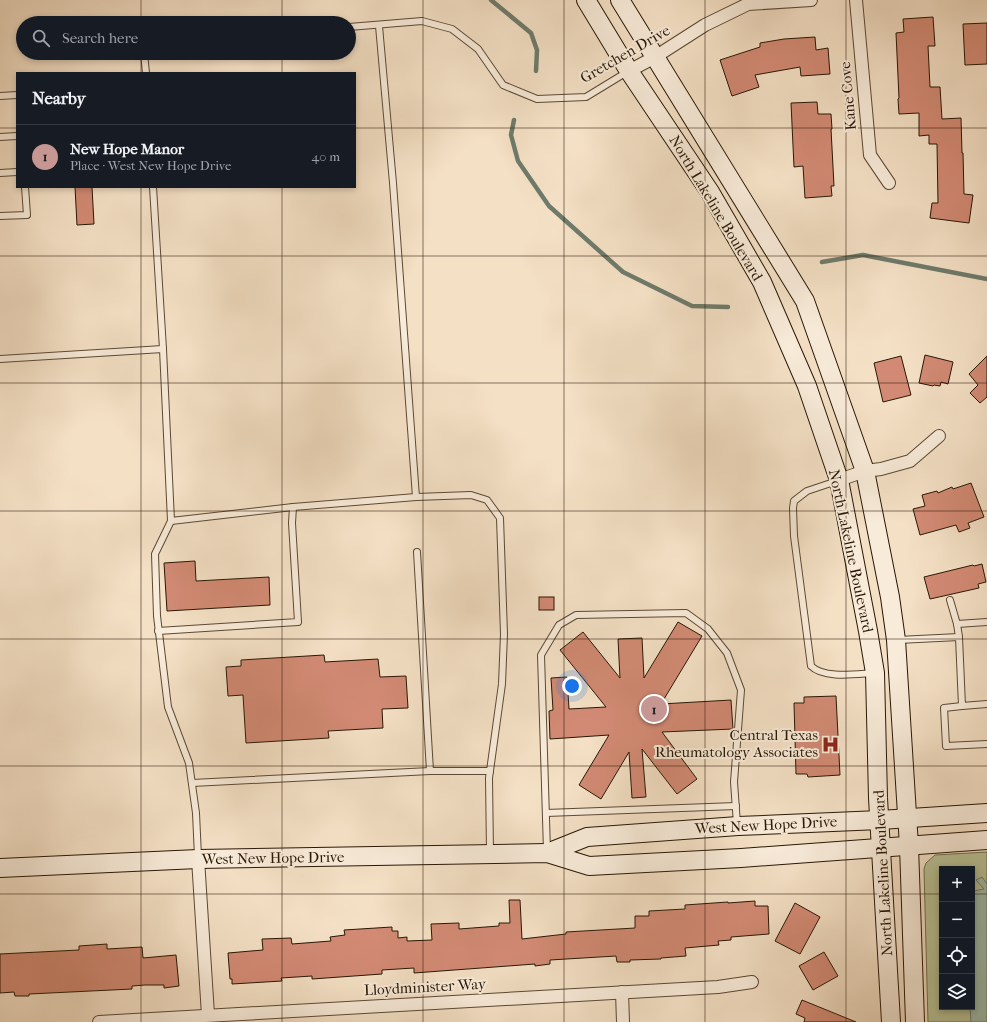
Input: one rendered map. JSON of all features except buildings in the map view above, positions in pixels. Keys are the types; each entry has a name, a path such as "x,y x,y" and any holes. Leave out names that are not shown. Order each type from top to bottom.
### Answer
{"main road":[{"name":"North Lakeline Boulevard","path":"586,0 630,71 710,192 762,282 807,386 839,480 875,673 878,798 891,1022"},
{"name":"North Lakeline Boulevard","path":"620,0 805,301 866,471 890,597 896,640 909,846 915,1022"},
{"name":"West New Hope Drive","path":"547,853 587,837 738,826 880,820 907,817 987,813"},
{"name":"West New Hope Drive","path":"0,868 198,859 547,853 589,866 741,858 987,840"}],"street":[{"name":"Gretchen Drive","path":"630,71 655,57 704,25 748,2 811,0"},
{"name":"Kane Cove","path":"856,0 870,155 890,183"},
{"path":"839,480 866,471 881,469 910,461 939,436"},
{"path":"198,859 208,1015"},
{"name":"Lloydminister Way","path":"99,1022 718,987 752,982"},
{"path":"622,992 623,1022"}],"lane":[{"name":"Gretchen Drive","path":"356,27 379,26 422,21 452,29 478,49 503,85 537,99 586,97 630,71"},
{"path":"379,26 394,183 416,497"},
{"path":"145,60 146,72"},
{"path":"0,96 16,95"},
{"path":"0,137 16,136"},
{"path":"0,173 16,172"},
{"path":"0,216 27,215 25,188"},
{"path":"153,188 163,349 171,521 155,554 156,616 168,707 189,763 196,813 198,859"},
{"path":"0,359 163,349"},
{"path":"839,480 807,491 794,501 794,536 811,666 815,670 830,674 875,673"},
{"path":"171,521 293,507 416,497 471,494 487,500 500,518 504,627 502,684 489,778 490,854"},
{"path":"158,630 298,622 292,523 293,507"},
{"path":"417,552 430,772"},
{"path":"950,600 959,637 962,706"},
{"path":"547,853 541,655 559,625 576,616 686,612 708,629 727,653 740,690 734,782 738,826"},
{"path":"957,624 987,622"},
{"path":"896,640 959,637"},
{"path":"987,704 944,708 946,746 987,744"},
{"path":"192,783 430,772 490,771"},
{"path":"546,813 736,806"}],"shaded area":[{"path":"987,852 987,1022 928,1022 924,869 926,863 935,855"},
{"path":"982,877 987,884 987,1022 971,1022 970,1010 975,1010 975,891 984,889 976,880"}],"waterway":[{"path":"491,0 531,33 537,50 536,71"},
{"path":"514,120 511,135 518,161 549,206 623,272 692,306 728,307"},
{"path":"822,262 863,255 987,279"}],"place":[{"name":"New Hope Manor","path":"654,709"},
{"name":"Central Texas Rheumatology Associates","path":"831,744"}]}
